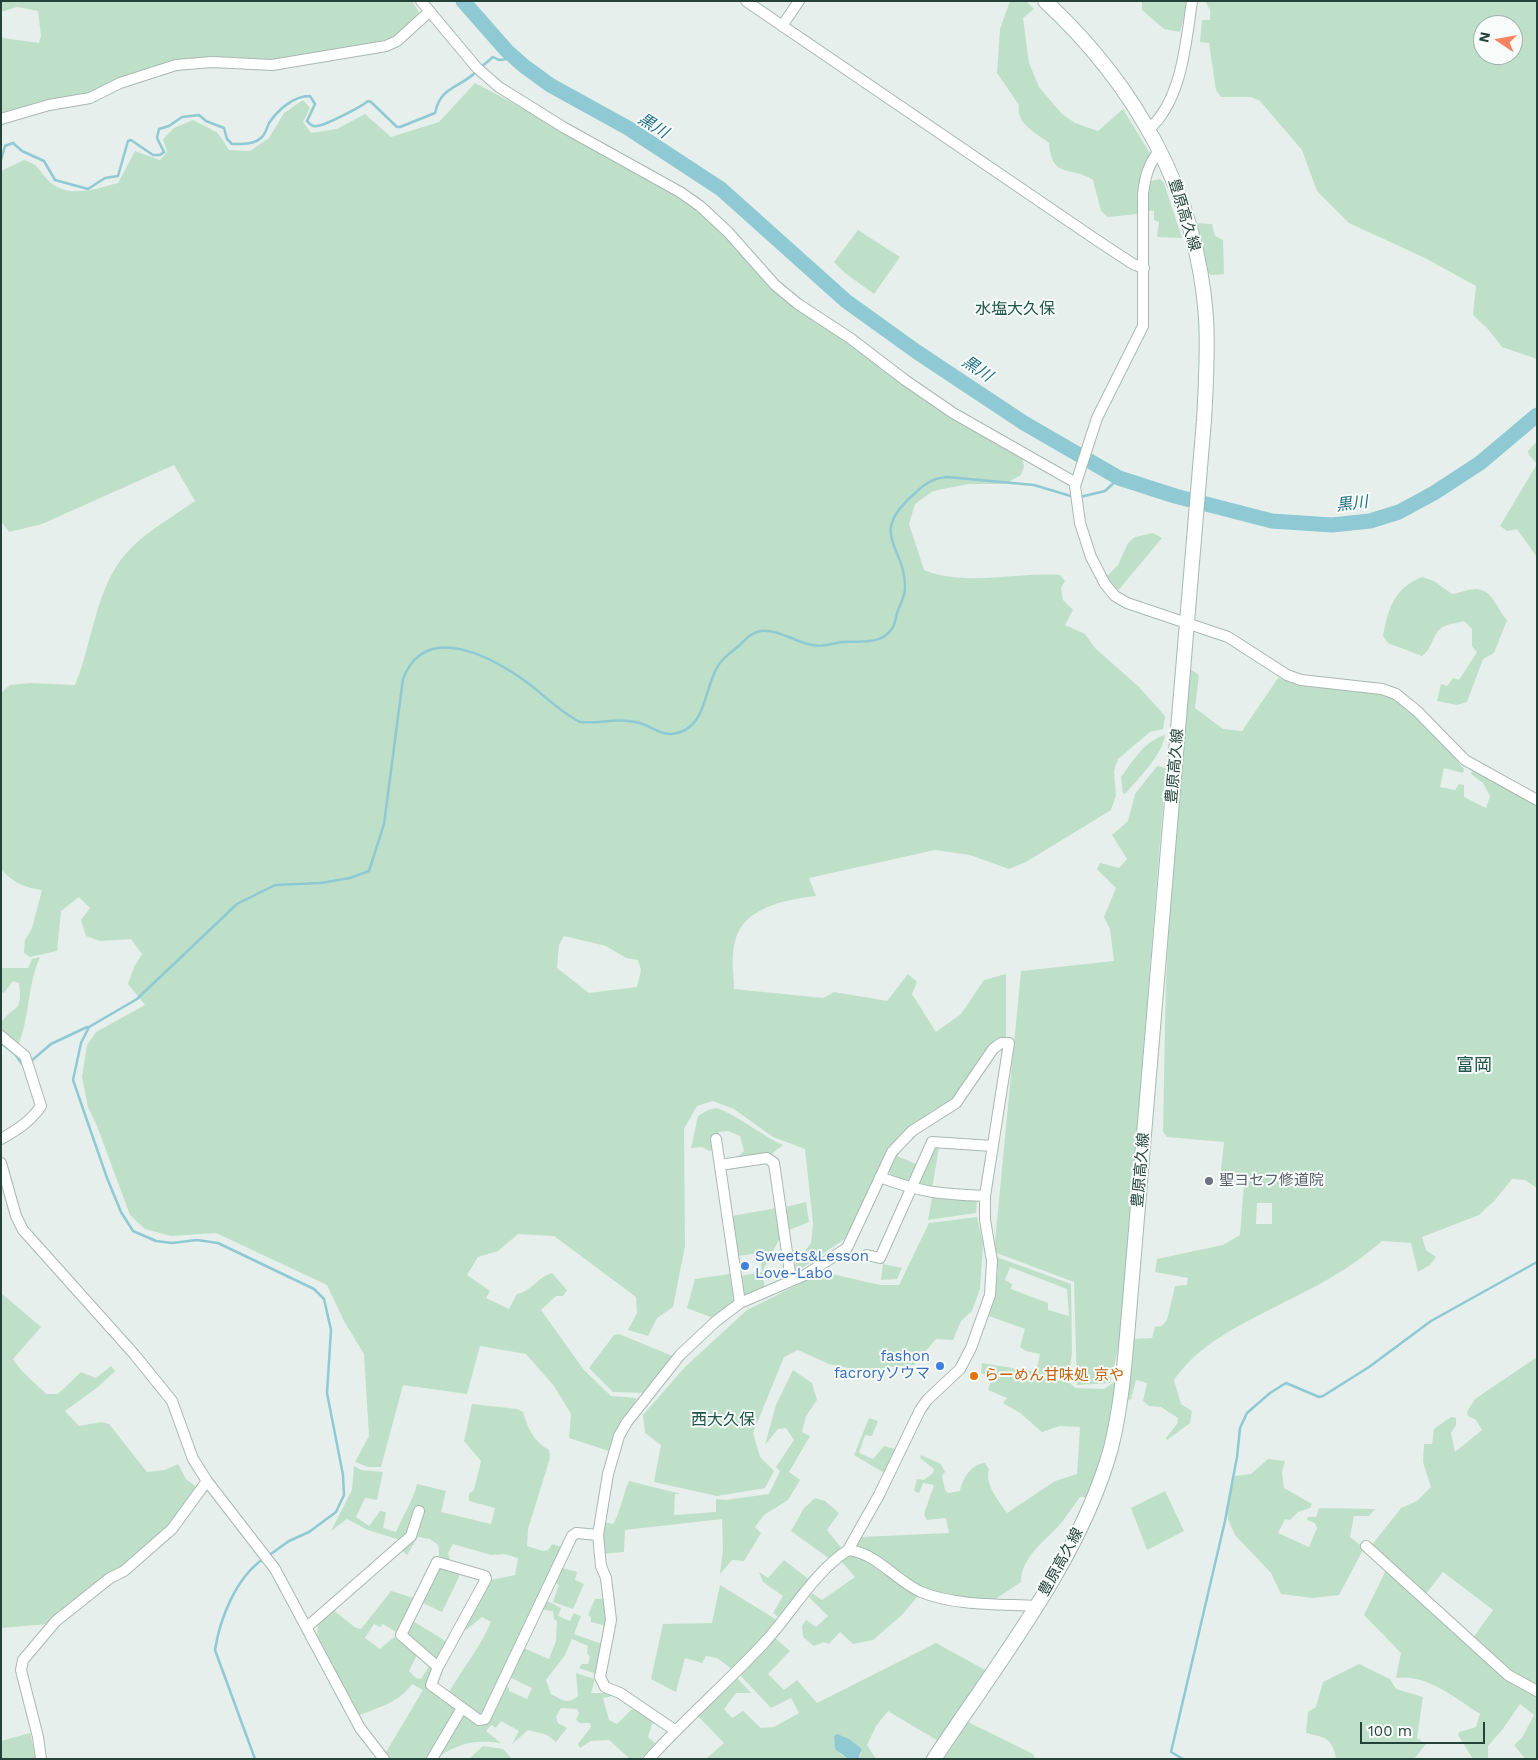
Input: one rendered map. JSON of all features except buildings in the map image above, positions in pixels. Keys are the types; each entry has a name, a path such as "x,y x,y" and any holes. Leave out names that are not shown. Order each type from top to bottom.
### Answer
{"main road":[{"name":"豊原高久線","path":"934,1759 1060,1568 1078,1534 1100,1481 1118,1415 1200,471 1207,347 1203,289 1198,261 1182,203 1171,174 1149,128 1119,81 1071,26 1044,1"}],"street":[{"path":"420,1 476,68 499,87 563,127 680,192 700,206 728,232 775,285 798,304 850,338 905,380 953,412 1076,482"},
{"path":"746,1 1105,246 1133,264 1144,268"},
{"path":"782,26 799,1"},
{"path":"1149,128 1161,114 1181,70 1192,1"},
{"path":"1,119 49,105 90,98 120,83 176,65 212,62 272,65 386,46 397,41 429,12"},
{"path":"1160,151 1152,160 1146,174 1142,213 1144,268 1143,326 1091,434 1076,482 1077,505 1084,540 1105,584 1115,596 1127,603 1242,644 1287,675 1301,680 1382,689 1396,694 1417,711 1465,760 1537,800"},
{"path":"1,1036 25,1056 41,1106 36,1114 17,1130 1,1139"},
{"path":"649,1759 765,1642 809,1588 840,1555 848,1550 880,1495 920,1410 927,1400 958,1372 971,1348 990,1295 992,1277 985,1220 985,1196 1009,1043 1001,1043 993,1049 956,1103 905,1138 892,1152 847,1248 817,1268 740,1303 715,1322 680,1355 627,1422 619,1436 608,1474 598,1535 601,1566 606,1578 611,1620 600,1679 605,1687 620,1693 676,1731"},
{"path":"716,1139 740,1303"},
{"path":"867,1255 880,1258 932,1142 993,1146"},
{"path":"720,1165 767,1158 774,1163 791,1280"},
{"path":"1,1163 23,1230 134,1354 172,1401 193,1459 207,1481 272,1565 360,1728 384,1759"},
{"path":"880,1177 911,1189 931,1193 985,1196"},
{"path":"41,1759 38,1737 21,1670 23,1660 61,1616 110,1578 124,1571 172,1529 207,1481"},
{"path":"307,1627 411,1536 419,1511"},
{"path":"438,1667 401,1635 437,1562 485,1576 486,1579 438,1667 431,1685 479,1720 484,1719 572,1536 576,1533 598,1535"},
{"path":"1366,1546 1508,1675 1537,1691"},
{"path":"848,1550 863,1554 923,1593 972,1603 1036,1606"},
{"path":"432,1759 462,1708"}],"green space":[{"path":"1,1 412,1 419,12 413,21 394,37 367,46 271,61 213,59 88,95 39,102 1,114 1,35 3,38 39,43 41,36 38,11 17,7 1,12"},
{"path":"1010,1 1026,1 1034,9 1023,18 1029,63 1039,87 1062,114 1075,123 1098,131 1123,109 1151,155 1139,189 1137,214 1108,217 1101,211 1093,180 1078,173 1064,170 1054,163 1049,143 1028,127 1020,117 1019,105 997,73 1000,29"},
{"path":"1142,1 1188,1 1180,32 1164,29 1142,10"},
{"path":"1205,1 1537,1 1537,359 1502,347 1488,329 1473,315 1476,286 1425,258 1349,223 1317,191 1302,150 1260,101 1251,97 1221,97 1216,90 1209,43 1200,42 1202,20 1210,20 1210,10"},
{"path":"475,83 694,206 725,234 769,284 1022,456 1024,466 1021,475 1005,484 969,484 933,491 915,504 909,524 924,570 957,578 1060,575 1065,581 1061,588 1063,600 1073,610 1065,625 1085,634 1095,648 1139,687 1165,716 1163,729 1150,732 1118,759 1114,771 1116,795 1111,810 1026,862 1009,869 970,855 935,850 809,878 816,896 790,900 765,908 745,923 738,933 733,957 734,989 823,998 834,992 887,1001 908,974 917,982 912,994 936,1032 961,1014 984,980 1006,974 1006,1038 996,1041 982,1056 954,1097 888,1153 870,1187 849,1236 796,1272 795,1264 811,1243 813,1223 805,1149 773,1137 734,1109 713,1101 697,1106 684,1129 685,1246 673,1307 657,1318 648,1336 628,1330 637,1313 636,1297 554,1236 518,1234 498,1251 478,1257 467,1275 490,1291 486,1298 509,1309 517,1294 527,1290 552,1273 567,1290 563,1296 556,1296 541,1310 584,1370 611,1396 637,1398 609,1451 569,1438 571,1414 554,1386 526,1354 480,1346 467,1394 403,1385 381,1467 368,1467 355,1462 369,1436 364,1354 344,1321 327,1285 216,1233 171,1236 145,1229 130,1215 97,1126 88,1107 82,1077 87,1045 96,1032 145,1005 128,984 134,967 142,954 131,939 100,941 86,936 81,920 90,908 79,897 61,911 57,951 30,957 24,953 25,940 32,928 42,890 19,884 1,869 1,693 10,685 30,683 75,685 103,594 120,560 147,534 195,501 174,465 42,524 9,532 1,521 1,171 24,160 35,165 47,179 63,189 81,191 100,188 118,183 135,151 160,160 167,152 163,139 174,128 193,120 218,133 229,150 250,151 269,138 284,113 303,100 310,108 303,122 311,133 337,129 365,114 391,137 439,122","holes":["564,936 606,946 626,958 638,960 641,970 637,987 589,993 557,968 559,945"]},
{"path":"1160,179 1164,183 1182,238 1157,237 1159,222 1154,220 1154,211 1145,210 1147,182"},
{"path":"1195,223 1212,224 1215,236 1223,240 1224,274 1211,275 1207,272"},
{"path":"858,230 900,257 874,294 845,273 834,262"},
{"path":"1537,441 1537,464 1528,451"},
{"path":"1537,464 1537,557 1517,529 1507,531 1500,526"},
{"path":"1153,533 1162,538 1116,593 1107,576 1118,565 1128,543 1135,537"},
{"path":"1422,577 1434,581 1452,594 1473,589 1482,590 1494,600 1507,620 1494,653 1483,659 1467,702 1457,705 1437,701 1441,684 1447,686 1453,678 1459,680 1477,652 1472,646 1472,629 1464,621 1441,628 1422,656 1388,643 1383,636 1387,617 1394,600 1405,587"},
{"path":"1190,669 1199,675 1195,708 1223,729 1242,731 1278,678 1304,685 1381,692 1395,697 1416,712 1464,769 1463,773 1444,768 1440,787 1455,790 1459,784 1464,785 1464,797 1486,808 1490,796 1483,783 1471,774 1472,771 1537,802 1537,1188 1525,1180 1512,1179 1495,1200 1479,1215 1422,1237 1426,1250 1436,1257 1430,1265 1418,1272 1411,1243 1382,1241 1358,1260 1331,1277 1220,1337 1195,1356 1174,1380 1181,1404 1192,1411 1190,1423 1167,1440 1166,1438 1177,1424 1178,1418 1161,1407 1149,1406 1143,1401 1147,1383 1136,1380 1131,1399 1111,1409 1107,1433 1088,1497 1080,1497 1062,1522 1030,1556 1025,1564 1021,1582 994,1600 972,1600 924,1590 856,1548 855,1545 861,1537 949,1533 946,1518 927,1520 924,1514 934,1485 923,1483 919,1493 914,1491 917,1479 924,1480 933,1473 934,1469 920,1458 921,1455 941,1464 945,1472 942,1476 945,1490 948,1493 960,1491 971,1469 985,1463 989,1469 990,1486 1007,1513 1055,1481 1077,1474 1080,1427 1059,1426 1042,1432 1020,1413 1003,1403 1007,1398 988,1390 992,1378 981,1373 982,1363 1036,1372 1040,1354 1026,1351 1020,1347 1025,1329 986,1315 998,1272 994,1256 1071,1284 1072,1353 1068,1381 1075,1388 1104,1389 1113,1383 1122,1354 1133,1339 1152,1338 1155,1327 1162,1326 1167,1320 1175,1286 1187,1285 1188,1278 1155,1272 1157,1259 1223,1245 1240,1235 1244,1183 1220,1180 1224,1142 1167,1137 1163,1132 1166,980 1178,760","holes":["1257,1203 1272,1203 1272,1224 1256,1224","1010,1267 1067,1289 1069,1316 1048,1310 1048,1303 1011,1289 1012,1284 1005,1280"]},
{"path":"1165,735 1155,758 1126,793 1123,794 1121,777 1145,746"},
{"path":"1157,766 1166,768 1120,1341 1110,1383 1077,1385 1074,1282 994,1252 1021,971 1114,961 1110,929 1104,917 1116,888 1097,869 1100,863 1119,868 1127,859 1112,835 1128,821 1135,794"},
{"path":"40,957 33,979 25,1024 18,1046 1,1032 1,1023 19,1004 19,983 13,981 4,993 1,992 1,968 28,968 32,959"},
{"path":"717,1108 783,1145 770,1155 735,1159 744,1151 740,1136 728,1131 719,1132 716,1150 709,1151 702,1147 691,1148 698,1116 708,1110"},
{"path":"935,1147 939,1147 932,1189 921,1188 918,1181"},
{"path":"895,1155 916,1164 909,1180 905,1182 892,1177 888,1171"},
{"path":"932,1198 977,1199 976,1213 928,1220"},
{"path":"806,1202 809,1222 789,1230 785,1207"},
{"path":"777,1208 781,1236 762,1272 760,1253 738,1256 731,1216"},
{"path":"977,1217 983,1244 980,1289 972,1311 961,1321 953,1340 936,1339 914,1365 889,1367 881,1375 829,1364 798,1350 784,1357 753,1433 760,1457 774,1471 765,1488 717,1496 654,1482 661,1445 645,1433 643,1415 685,1367 747,1310 823,1272 880,1285 899,1285 929,1223"},
{"path":"883,1264 902,1268 897,1279 881,1280"},
{"path":"762,1272 765,1289 744,1298 741,1276"},
{"path":"730,1274 734,1303 713,1318 687,1308 695,1279"},
{"path":"1,1293 41,1327 13,1359 24,1373 46,1394 58,1394 81,1372 96,1378 111,1366 115,1371 98,1387 65,1411 79,1426 101,1422 109,1424 147,1472 165,1470 178,1464 186,1479 198,1488 183,1512 123,1569 48,1624 1,1628"},
{"path":"619,1334 675,1357 646,1393 613,1392 589,1368 614,1335"},
{"path":"1537,1357 1537,1759 1525,1759 1514,1745 1522,1738 1534,1715 1520,1704 1488,1746 1488,1759 1473,1759 1458,1735 1459,1732 1476,1727 1480,1714 1430,1683 1407,1678 1396,1678 1401,1653 1364,1615 1389,1564 1371,1546 1401,1508 1417,1501 1431,1487 1423,1462 1424,1444 1432,1444 1434,1429 1451,1417 1456,1418 1456,1425 1451,1433 1455,1452 1482,1430 1476,1420 1468,1416 1467,1412 1475,1399","holes":["1443,1572 1493,1610 1468,1645 1421,1600"]},
{"path":"793,1370 812,1383 817,1400 806,1416 802,1432 810,1436 789,1472 800,1480 788,1500 764,1515 755,1527 761,1533 744,1561 732,1560 720,1574 723,1549 722,1519 625,1530 624,1552 601,1554 603,1522 613,1524 629,1481 681,1494 675,1494 674,1515 716,1512 716,1499 726,1500 769,1494 780,1471 776,1467 794,1440 786,1428 778,1429 765,1445 776,1405"},
{"path":"472,1404 517,1409 523,1412 532,1434 539,1443 549,1450 550,1458 528,1529 527,1546 543,1551 548,1550 552,1544 562,1547 482,1716 448,1694 482,1641 491,1622 482,1617 466,1630 464,1628 491,1580 515,1575 518,1558 504,1554 491,1555 453,1544 448,1553 450,1560 459,1571 459,1577 442,1612 421,1602 439,1560 438,1545 430,1539 418,1537 407,1555 401,1549 400,1540 368,1530 347,1519 331,1531 352,1490 354,1466 361,1470 383,1472 377,1500 365,1498 356,1517 369,1526 380,1511 386,1512 383,1528 396,1532 417,1484 446,1491 441,1512 491,1524 495,1508 469,1501 469,1494 474,1490 481,1461 464,1441"},
{"path":"869,1418 878,1421 872,1436 865,1435 859,1453 873,1459 884,1446 898,1450 886,1474 854,1455"},
{"path":"1268,1459 1285,1461 1282,1472 1284,1488 1312,1504 1310,1508 1298,1512 1290,1520 1285,1519 1278,1533 1309,1547 1317,1528 1315,1523 1307,1520 1308,1517 1316,1517 1319,1508 1375,1509 1369,1516 1354,1516 1350,1537 1364,1548 1339,1595 1313,1598 1281,1594 1271,1573 1235,1535 1228,1519 1227,1507 1235,1476 1251,1474"},
{"path":"1165,1491 1184,1531 1147,1550 1131,1508"},
{"path":"815,1498 825,1501 839,1513 827,1530 842,1549 830,1559 791,1531 804,1508"},
{"path":"852,1554 869,1563 917,1597 902,1615 873,1640 853,1644 840,1632 829,1644 824,1642 814,1646 803,1637 802,1626 806,1620 816,1627 828,1616 809,1597 812,1593 822,1600 855,1577 841,1561"},
{"path":"784,1560 811,1581 778,1617 773,1613 783,1596 763,1582 759,1572 768,1578"},
{"path":"562,1568 577,1572 575,1580 584,1584 573,1609 553,1602 559,1585 555,1582"},
{"path":"720,1585 777,1620 760,1642 733,1670 717,1658 706,1656 702,1663 685,1658 676,1692 651,1679 663,1624 712,1623"},
{"path":"391,1591 414,1598 399,1634 383,1624 380,1627 374,1624 365,1638 380,1649 394,1637 417,1655 409,1671 416,1678 421,1679 430,1665 433,1668 427,1682 456,1708 457,1713 427,1759 389,1759 385,1754 423,1690 412,1684 401,1696 357,1716 317,1637 318,1622 332,1609 356,1628 361,1629"},
{"path":"595,1599 605,1599 606,1633 603,1633 603,1625 591,1622 591,1617 588,1615"},
{"path":"545,1600 561,1608 558,1616 570,1621 574,1613 581,1616 574,1634 602,1644 596,1674 579,1668 582,1664 588,1664 590,1657 587,1653 588,1646 572,1639 565,1655 546,1680 551,1694 562,1700 574,1699 578,1696 576,1673 595,1679 591,1693 608,1693 613,1696 603,1698 609,1720 617,1724 631,1710 636,1709 653,1721 648,1737 655,1743 641,1759 630,1759 609,1740 591,1741 580,1748 578,1744 591,1727 590,1723 580,1723 576,1720 579,1713 577,1709 561,1708 556,1717 558,1723 567,1728 556,1742 547,1735 528,1730 512,1744 519,1731 501,1721 496,1728 491,1725 486,1731 501,1743 468,1743 438,1757 462,1717 467,1717 477,1724 485,1722 503,1685 509,1688 509,1691 527,1699 532,1688 507,1676 521,1647 549,1659 556,1641 557,1621 554,1619 553,1611 540,1609"},
{"path":"413,1621 447,1642 439,1657 434,1659 406,1634"},
{"path":"775,1638 790,1651 768,1674 784,1690 797,1680 817,1703 936,1643 987,1671 940,1742 888,1711 876,1726 867,1745 876,1759 858,1759 862,1752 839,1753 848,1759 706,1759 724,1743 698,1716 737,1678 751,1693 736,1693 724,1709 732,1718 743,1711 761,1728 774,1727 799,1713 791,1698 771,1708 740,1675"},
{"path":"1359,1664 1390,1679 1396,1689 1423,1697 1417,1738 1426,1744 1414,1759 1336,1759 1330,1742 1319,1736 1306,1733 1308,1712 1316,1707 1323,1682"},
{"path":"968,1722 1033,1754 1035,1759 943,1759"},
{"path":"30,1733 36,1759 1,1759 1,1741"},
{"path":"483,1746 503,1749 512,1759 469,1759"}],"water":[{"path":"837,1734 849,1739 862,1749 858,1759 848,1759 835,1749 834,1736"}],"waterway":[{"name":"黒川","path":"463,1 507,51 524,66 550,85 628,128 721,189 846,301 917,352 1024,423 1119,478 1175,496 1272,521 1332,525 1370,521 1399,512 1434,493 1480,463 1537,415"},
{"path":"480,68 493,57 499,60 515,58"},
{"path":"1,160 5,146 13,143 22,151 44,161 55,180 88,189 105,178 118,176 128,141 131,140 153,155 160,155 164,152 157,138 159,129 169,126 182,117 199,115 206,121 224,128 227,139 232,144 248,144 262,137 269,123 286,105 298,98 310,96 315,104 307,121 312,126 321,125 335,119 368,101 397,127 400,127 435,113 441,98 476,72"},
{"path":"268,1556 289,1541 309,1532 336,1512 344,1495 343,1475 327,1393 331,1330 324,1299 314,1289 218,1243 197,1240 172,1243 156,1241 133,1231 121,1212 107,1178 73,1080 81,1043 89,1027 137,999 237,904 275,885 321,883 350,878 369,871 384,824 403,679 413,661 427,651 443,647 460,649 496,663 528,683 559,709 580,722 632,721 644,724 663,733 672,734 684,731 693,724 704,705 711,682 720,663 755,633 761,631 773,632 817,646 875,640 886,635 894,624 905,588 904,574 892,541 892,521 899,509 924,485 947,477 1034,485 1074,497"},
{"path":"1080,497 1105,491 1119,478"},
{"path":"30,1062 51,1044 87,1027"},
{"path":"1,1043 15,1054 22,1064 26,1064"},
{"path":"1183,1759 1171,1752 1225,1521 1237,1457 1240,1428 1247,1413 1270,1393 1286,1383 1319,1397 1323,1396 1369,1367 1431,1321 1537,1262"},
{"path":"255,1759 215,1650 225,1612 237,1588 253,1567 263,1559"}],"place":[{"name":"聖ヨセフ修道院","path":"1209,1181"},
{"name":"Sweets&Lesson Love-Labo","path":"745,1266"},
{"name":"fashon facroryソウマ","path":"940,1366"},
{"name":"らーめん甘味処 京や","path":"974,1376"}],"district":[{"name":"水塩大久保","path":"1015,309"},
{"name":"富岡","path":"1474,1066"},
{"name":"西大久保","path":"723,1420"}]}
